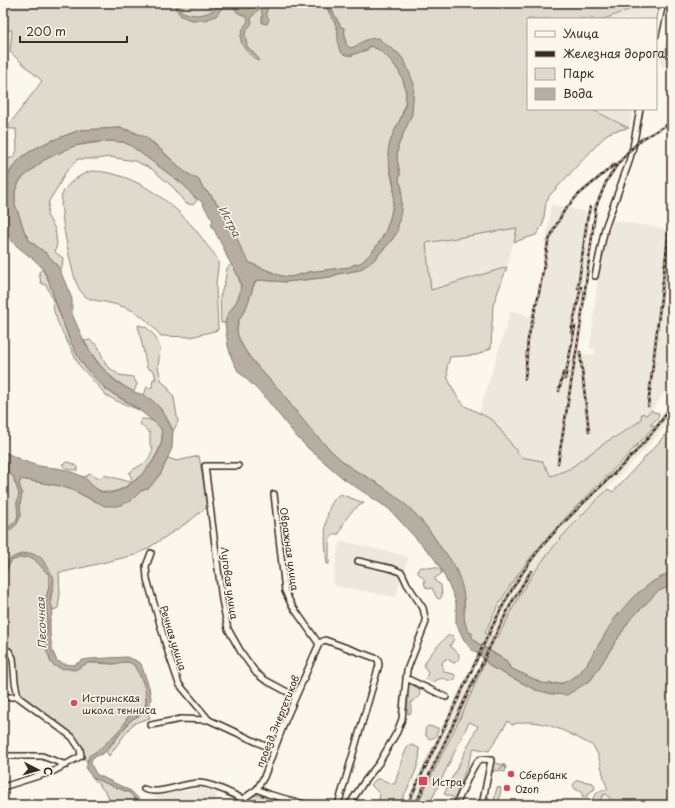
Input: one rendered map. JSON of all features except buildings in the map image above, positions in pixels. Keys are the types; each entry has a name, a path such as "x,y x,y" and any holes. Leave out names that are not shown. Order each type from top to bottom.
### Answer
{"street":[{"path":"657,30 663,3"},
{"path":"595,276 605,228 633,147 640,110"},
{"name":"Луговая улица","path":"238,466 205,466 222,600 228,629 241,652 256,673 265,680 295,696"},
{"name":"Овражная улица","path":"274,494 285,591 291,604 319,644"},
{"name":"Речная улица","path":"151,553 146,566 147,579 174,672 179,684 208,720 274,750"},
{"path":"349,805 364,782 379,764 397,732 402,719 406,678 412,656 426,622 423,608 407,584 402,573 393,569 358,561"},
{"path":"319,644 325,640 378,659 379,665 338,805"},
{"name":"проезд Энергетиков","path":"257,789 264,777 295,696 319,644"},
{"path":"3,649 9,651 13,658 18,697"},
{"path":"406,678 446,697"},
{"path":"3,697 18,697 72,737 80,749 81,756 54,771 3,787"},
{"path":"151,725 181,719 208,720"},
{"path":"3,756 42,756 66,765"},
{"path":"456,805 474,766 479,760 492,760 482,805"},
{"path":"144,790 151,792 181,785 200,783 243,798"},
{"path":"240,805 243,798 257,789 268,794 308,805"}],"shaded area":[{"path":"647,3 658,3 654,18 607,18"},
{"path":"672,18 672,69 661,65 660,61"},
{"path":"593,110 633,110 629,128"},
{"path":"551,204 586,212 584,223 591,224 581,306 573,352 594,355 595,349 590,348 598,276 607,234 612,220 672,230 672,381 652,410 646,415 642,413 640,421 609,440 569,469 551,476 542,461 521,457 493,420 479,413 511,311 522,313 529,317 535,306"},
{"path":"517,228 507,267 430,290 426,243"},
{"path":"672,400 672,416 660,433 573,524 530,577 497,639 485,633 518,572 538,547 565,517 642,440 655,425"},
{"path":"342,541 406,556 408,559 404,575 401,576 396,597 336,586 333,580 339,543"},
{"path":"468,672 478,677 464,710 417,805 404,805"},
{"path":"200,788 218,793 214,803 218,805 178,805 152,796"},
{"path":"601,790 608,792 616,805 590,805 592,797"}],"green space":[{"path":"3,3 324,3 338,29 338,36 351,56 367,50 369,46 379,50 396,68 405,88 406,95 404,109 391,146 390,172 394,188 393,205 389,222 381,240 362,262 350,267 309,272 291,277 281,276 250,263 245,257 222,210 197,179 185,172 154,143 133,131 120,128 80,130 48,142 22,157 12,168 3,186 3,164 7,162 8,159 14,157 17,150 16,129 10,129 8,126 42,81 10,52 12,30 3,31"},
{"path":"328,3 647,3 607,18 527,18 527,110 593,110 629,128 607,134 550,195 546,202 543,224 536,235 514,242 517,228 426,243 431,290 507,267 493,305 491,348 477,355 450,357 447,367 448,379 456,395 465,406 493,420 521,457 542,461 551,476 569,469 609,440 640,421 642,413 646,415 652,410 653,412 659,413 658,418 650,425 655,425 561,522 539,547 519,573 500,602 485,633 497,639 517,599 539,565 577,520 608,489 613,492 660,441 672,425 672,571 601,641 587,664 578,675 563,683 543,684 510,668 507,661 476,642 466,627 463,614 465,610 464,599 457,573 445,552 421,520 413,511 387,489 357,472 343,462 315,434 292,407 281,391 254,363 242,346 239,338 237,330 238,322 250,297 255,282 259,280 286,282 330,277 359,270 372,262 392,240 397,232 402,188 399,181 400,174 397,159 398,146 412,113 408,71 405,62 399,54 382,42 379,38 362,42 355,47 350,48 346,44 344,28 341,27"},
{"path":"108,141 123,142 130,145 184,185 197,200 193,205 185,203 174,188 152,169 135,161 109,157 97,159 78,159 65,173 49,201 47,215 55,229 57,243 55,252 63,258 62,268 59,268 48,255 30,241 25,233 15,204 15,191 20,180 44,160 74,146"},
{"path":"91,171 125,177 141,185 171,205 196,231 215,255 218,262 216,284 218,330 191,337 161,336 139,314 119,305 91,299 83,294 76,282 71,264 63,225 61,202 62,195 70,183 78,177"},
{"path":"232,264 239,279 241,288 239,298 228,315 225,323 221,323 220,297 227,268"},
{"path":"42,269 50,283 54,299 69,339 77,354 105,389 139,410 107,396 79,365 58,323 54,311 53,301 47,286 41,283 39,272"},
{"path":"138,325 146,327 155,336 160,348 158,367 162,382 167,386 174,398 178,422 173,431 162,410 144,395 147,387 152,388 153,379 156,379 154,371 147,368"},
{"path":"90,340 98,346 106,365 119,375 133,377 137,384 134,392 118,382 105,371 84,341"},
{"path":"142,419 156,423 162,431 161,444 155,457 145,471 132,482 118,490 105,492 90,484 83,477 90,473 96,478 100,478 104,475 130,482 132,479 129,473 149,459 153,449 150,445 150,433 141,425 140,421"},
{"path":"199,456 208,506 191,520 147,549 135,555 59,572 60,594 58,608 53,610 51,606 53,583 51,573 36,556 27,553 18,555 13,557 3,568 3,536 17,524 21,515 20,505 22,493 19,484 21,479 60,486 73,490 93,501 131,501 141,491 149,488 161,473 168,458 177,461"},
{"path":"67,462 78,467 78,470 67,469 62,464"},
{"path":"3,472 13,476 19,494 17,503 18,516 16,521 3,532"},
{"path":"340,494 364,503 348,516 339,534 333,534 329,541 329,564 327,564 325,536 327,517 334,500"},
{"path":"30,557 35,559 49,575 49,587 46,598 47,633 45,637 50,661 65,668 74,670 88,663 114,664 129,662 134,665 145,687 145,708 127,718 124,726 103,747 89,756 87,762 82,754 81,746 18,695 14,658 3,648 3,574 11,561 19,558"},
{"path":"421,567 438,568 441,570 441,574 435,578 435,581 441,585 442,596 440,599 437,598 432,588 428,589 425,586 424,579 418,573 418,569"},
{"path":"672,585 672,805 617,805 615,801 614,803 606,794 603,795 597,805 592,805 592,800 599,791 608,790 599,758 594,747 573,735 547,725 529,722 512,725 508,721 489,751 474,748 455,798 444,794 478,726 469,722 429,805 417,805 464,710 485,661 491,667 536,690 591,680 629,621 657,592"},
{"path":"449,635 453,636 454,639 450,646 459,654 458,659 454,663 447,659 442,663 444,672 454,674 456,677 454,680 443,678 433,682 426,679 428,672 424,666 427,659"},
{"path":"412,683 418,686 420,694 419,697 411,702 411,713 408,714 408,685"},
{"path":"147,711 150,718 137,722 131,726 109,756 106,751 130,721"},
{"path":"428,726 438,728 435,737 430,739 426,736 425,729"},
{"path":"412,745 419,748 419,761 399,805 378,805 380,794 371,785 376,779 381,779 395,784 402,759 408,746"},
{"path":"494,763 505,765 499,769 506,766 505,772 494,770 494,772 491,771"},
{"path":"93,778 130,793 140,805 112,805 107,794"},
{"path":"577,780 593,783 595,787 594,790 591,791 586,797 582,796 582,792 575,789 573,785"},
{"path":"497,787 501,788 499,803 485,803 486,796 489,797 488,800 494,801"},
{"path":"258,795 287,803 287,805 264,801 244,805 251,796"}],"water":[{"path":"172,3 177,3 179,10 188,14 201,15 213,10 221,4 227,3 216,16 205,20 191,20 181,16"},
{"path":"230,3 238,3 245,9 254,8 254,3 269,3 266,14 269,19 267,24 262,23 262,13 261,9 259,9 251,18 252,23 245,33 247,46 259,59 258,61 244,48 242,43 241,33 248,21 247,17 238,13"},
{"path":"324,3 328,3 341,27 344,28 346,44 350,48 366,40 379,38 382,42 399,54 405,62 414,84 412,114 398,146 397,159 400,174 399,181 402,188 401,210 397,232 392,240 372,262 359,270 330,277 286,282 259,280 255,282 247,305 238,324 237,330 239,337 242,345 254,362 281,391 315,434 343,462 357,472 387,489 413,511 421,520 453,564 463,592 465,620 469,632 472,633 472,637 476,642 507,662 510,668 540,683 563,683 578,675 587,664 614,619 633,597 652,582 672,571 672,585 657,592 629,621 591,680 567,695 551,694 536,690 491,667 480,655 471,649 464,640 456,623 456,603 453,594 434,558 389,509 344,479 309,449 296,436 264,396 238,371 228,346 225,323 227,316 240,293 241,285 239,277 227,257 211,224 213,221 201,201 193,196 184,185 130,145 123,142 108,141 74,146 44,160 20,180 15,191 15,204 25,233 30,241 48,255 59,268 72,299 72,314 84,341 96,361 115,381 134,392 144,395 160,408 173,431 172,448 161,473 149,488 141,491 131,501 118,506 105,506 73,490 60,486 21,479 19,484 22,493 20,505 21,515 17,524 3,536 3,532 16,521 18,516 17,503 19,494 13,476 3,472 3,451 34,465 63,469 77,474 99,491 106,493 121,490 136,480 152,463 160,447 162,438 161,429 158,425 135,407 105,388 88,371 78,356 69,337 43,269 16,245 7,234 5,227 5,206 3,204 3,186 12,168 22,157 34,149 80,130 120,128 146,137 185,172 199,180 202,187 222,210 242,251 250,263 281,276 291,277 309,272 350,267 362,262 381,240 387,227 393,205 394,188 388,151 405,104 406,97 404,82 391,61 376,48 369,46 367,50 353,55 346,55 342,53 338,43 337,28"},
{"path":"30,553 40,556 53,576 54,581 50,600 53,610 50,620 50,633 52,650 57,661 64,664 74,665 83,660 126,657 141,664 149,687 151,699 149,709 145,713 132,719 104,753 92,758 91,764 96,774 131,791 145,805 140,805 130,793 93,778 86,769 89,756 98,750 123,726 128,717 146,705 146,694 143,680 137,668 128,662 113,664 91,662 77,669 62,669 53,665 47,653 45,637 47,633 46,598 49,587 49,575 34,559 30,557 19,558 11,561 3,574 5,564 8,561 16,556"}],"railway":[{"path":"558,463 580,328 596,206 607,180 627,153 642,139 672,122"},
{"path":"525,379 528,339 539,293 548,243 564,211 577,196 615,164"},
{"path":"648,406 672,205"},
{"path":"578,288 590,207"},
{"path":"571,332 581,287"},
{"path":"565,379 575,327"},
{"path":"580,352 589,432"},
{"path":"559,391 563,373"},
{"path":"407,805 493,626 518,579 528,564 555,531 642,445 658,426 672,405"},
{"path":"415,805 495,636 512,602 531,571"}],"place":[{"name":"Истринская школа тенниса","path":"74,703"},
{"name":"Сбербанк","path":"511,774"},
{"name":"Истра","path":"423,781"},
{"name":"Ozon","path":"507,788"}],"water label":[{"name":"Песочная","path":"41,623"}]}
